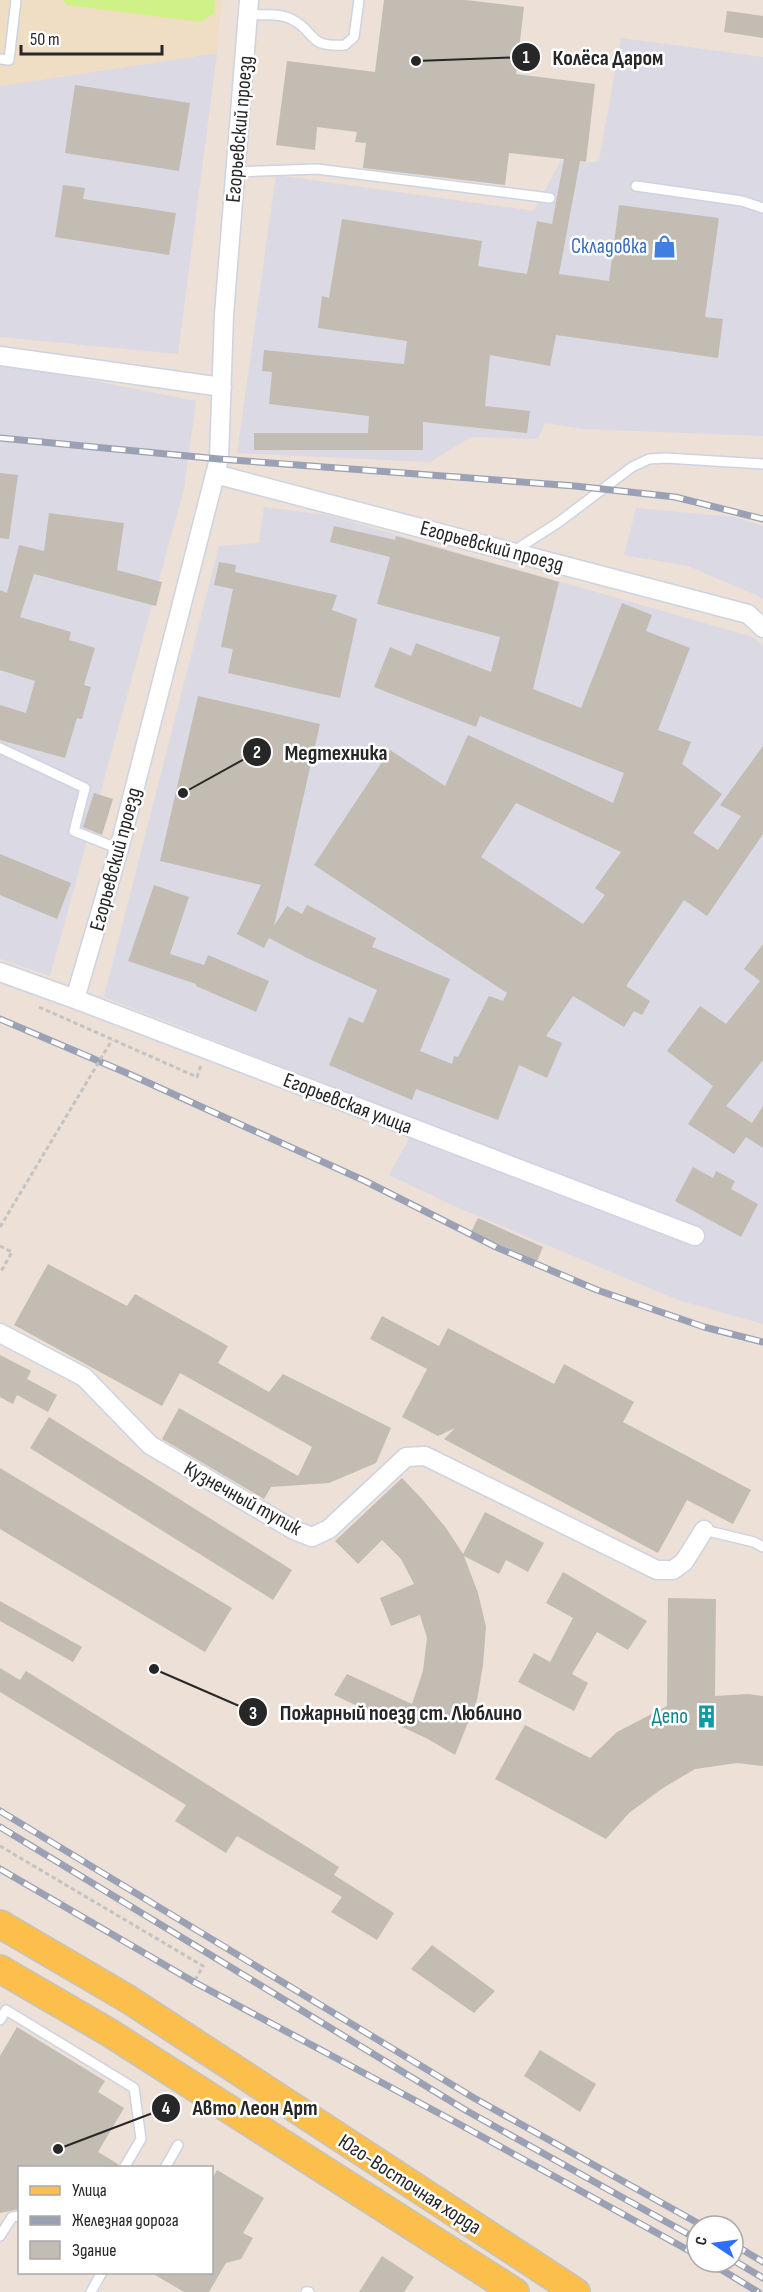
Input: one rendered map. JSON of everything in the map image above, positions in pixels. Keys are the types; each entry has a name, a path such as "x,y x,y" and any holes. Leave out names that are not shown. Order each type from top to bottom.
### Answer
{"main road":[{"name":"Юго-Восточная хорда","path":"0,1924 128,1999 576,2292"},
{"name":"Юго-Восточная хорда","path":"0,1969 110,2033 515,2292"}],"street":[{"name":"Егорьевский проезд","path":"75,999 119,849 219,459 224,315 249,7"},
{"path":"0,356 222,387"},
{"name":"Егорьевский проезд","path":"215,474 748,614 763,628"},
{"name":"Егорьевская улица","path":"0,972 695,1236"},
{"name":"Кузнечный тупик","path":"0,1334 84,1377 150,1445 294,1530 312,1537 329,1528 406,1457 425,1456 657,1570 673,1570 684,1562 704,1530"}],"lane":[{"path":"0,59 9,60 16,0"},
{"path":"249,7 289,18 300,24 310,38 319,44 345,45 354,37 359,0"},
{"path":"235,172 317,169 550,198"},
{"path":"636,186 742,201 763,208"},
{"path":"512,552 559,522 632,466 649,459 763,464"},
{"path":"0,748 85,788 74,831 119,849"},
{"path":"704,1530 754,1542 763,1547"},
{"path":"0,2020 6,2010 134,2088 141,2139 125,2166"},
{"path":"166,2166 178,2145"},
{"path":"0,2236 12,2217 18,2216"},
{"path":"91,2292 101,2274"}],"path":[{"path":"31,1004 197,1077"},
{"path":"0,1227 112,1040"},
{"path":"0,1246 12,1252 0,1273"},
{"path":"0,1846 203,1966 194,1982"}],"shaded area":[{"path":"0,0 222,0 217,53 0,86"},
{"path":"621,38 763,57 763,436 583,429 545,423 538,439 471,437 430,462 237,453 276,175 534,211 561,160 586,163 599,161"},
{"path":"217,53 178,354 0,337 0,86"},
{"path":"0,366 55,373 196,401 184,489 50,976 0,959"},
{"path":"264,507 327,515 753,637 763,646 763,1324 678,1300 454,1206 389,1175 419,1121 104,997 219,546 259,543"},
{"path":"636,508 734,517 763,526 763,600 688,566 624,555"}],"green space":[{"path":"63,0 215,0 214,13 201,22 67,5"}],"building":[{"path":"384,0 466,0 524,7 516,74 595,84 586,162 580,161 559,274 609,281 619,205 719,218 705,317 723,319 718,358 556,335 550,366 490,355 485,406 530,411 527,433 423,422 423,450 254,450 254,433 368,433 369,416 269,404 272,372 262,371 264,350 404,364 407,341 318,328 322,296 329,298 342,219 482,241 478,266 527,274 537,221 552,224 564,159 509,153 505,185 363,168 366,143 355,142 357,132 317,127 315,150 276,145 287,61 375,72"},
{"path":"727,11 763,16 763,38 724,32"},
{"path":"75,85 190,103 179,171 65,153"},
{"path":"63,185 85,188 83,199 176,213 169,255 55,237"},
{"path":"0,473 18,475 9,539 0,538"},
{"path":"49,513 124,523 117,570 162,582 156,606 34,574 20,617 71,632 69,640 95,648 84,685 91,687 82,719 77,718 65,758 0,740 0,705 26,713 35,681 0,670 0,590 7,593 19,545 44,551"},
{"path":"334,526 395,540 396,536 559,582 533,689 581,708 622,603 652,615 646,631 690,648 658,730 691,742 682,764 722,794 693,833 718,850 741,816 720,805 763,746 763,834 707,916 684,900 626,986 650,1001 642,1015 634,1011 624,1027 573,996 546,1036 562,1043 547,1078 519,1065 498,1120 416,1089 412,1100 329,1065 349,1017 363,1023 377,990 269,938 264,948 237,934 261,885 160,861 198,696 320,724 274,926 287,906 302,914 307,905 376,938 372,947 450,979 420,1051 452,1064 454,1056 458,1057 489,996 503,1001 507,993 314,865 390,750 445,786 468,735 613,803 624,773 480,716 476,727 374,687 390,647 411,656 416,643 491,672 500,637 377,604 390,557 330,542","holes":["516,803 621,852 595,888 605,895 583,924 481,857"]},
{"path":"219,562 236,565 235,572 337,595 332,610 357,619 340,698 228,673 233,649 221,647 233,589 214,585"},
{"path":"94,793 113,799 102,835 83,827"},
{"path":"0,854 71,883 57,919 0,895"},
{"path":"154,885 189,897 170,954 204,965 208,955 269,981 256,1012 196,986 196,984 128,961"},
{"path":"763,944 763,1060 726,1106 752,1123 763,1106 763,1148 746,1137 734,1154 688,1124 713,1086 667,1051 700,1006 726,1024 760,981 744,969"},
{"path":"693,1167 713,1178 716,1171 735,1181 731,1189 758,1204 741,1237 675,1201"},
{"path":"478,1218 543,1247 537,1261 471,1232"},
{"path":"48,1264 127,1306 135,1294 228,1346 218,1363 269,1392 283,1374 391,1428 376,1463 329,1483 271,1487 264,1499 162,1439 179,1408 298,1476 312,1447 180,1373 162,1406 14,1325"},
{"path":"382,1316 439,1346 448,1328 554,1384 564,1364 634,1402 623,1422 751,1490 733,1524 687,1500 658,1553 444,1439 455,1428 438,1436 402,1417 427,1369 370,1339"},
{"path":"0,1355 31,1371 27,1379 57,1395 48,1412 17,1395 13,1404 0,1397"},
{"path":"49,1417 292,1570 273,1600 30,1448"},
{"path":"0,1468 232,1608 205,1652 0,1529"},
{"path":"402,1478 446,1528 463,1554 485,1512 544,1543 528,1572 506,1560 499,1574 464,1556 478,1593 486,1627 477,1700 455,1755 428,1739 334,1695 347,1674 412,1704 423,1671 427,1638 420,1615 391,1626 380,1598 414,1584 401,1559 382,1540 358,1564 335,1541"},
{"path":"563,1572 647,1621 628,1650 597,1632 572,1674 588,1683 574,1711 518,1682 534,1653 550,1662 573,1618 546,1603"},
{"name":"Депо","path":"668,1598 716,1599 715,1696 748,1694 763,1696 763,1766 737,1763 695,1769 663,1788 629,1813 606,1839 495,1779 525,1725 590,1758 617,1732 667,1706"},
{"path":"0,1601 82,1647 73,1662 0,1621"},
{"path":"0,1668 20,1680 26,1671 339,1867 334,1875 394,1913 377,1940 331,1912 342,1897 237,1836 226,1853 175,1821 186,1805 0,1692"},
{"path":"432,1945 495,1991 474,2013 411,1969"},
{"path":"17,2027 105,2081 98,2092 124,2108 98,2152 118,2164 118,2166 18,2166 18,2209 0,2213 0,2056"},
{"path":"540,2050 596,2084 580,2112 524,2076"},
{"path":"217,2170 264,2198 243,2233 253,2238 241,2259 226,2263 209,2292 184,2292 153,2274 213,2274 213,2177"},
{"path":"382,2256 414,2277 404,2292 359,2292"}],"railway":[{"path":"0,438 219,459 575,486 675,497 763,519"},
{"path":"0,1019 129,1074 365,1181 496,1247 597,1290 704,1327 763,1342"},
{"path":"0,1811 474,2098 685,2216"},
{"path":"0,1827 467,2111 685,2232"},
{"path":"0,1869 194,1982 685,2248"},
{"path":"745,2251 763,2262"},
{"path":"745,2267 763,2278"},
{"path":"729,2274 758,2292"}],"place":[{"name":"Колёса Даром","path":"416,61"},
{"name":"Складовка","path":"665,246"},
{"name":"Медтехника","path":"183,793"},
{"name":"Пожарный поезд ст. Люблино","path":"154,1669"},
{"name":"Депо","path":"706,1716"},
{"name":"Авто Леон Арт","path":"58,2149"}]}
